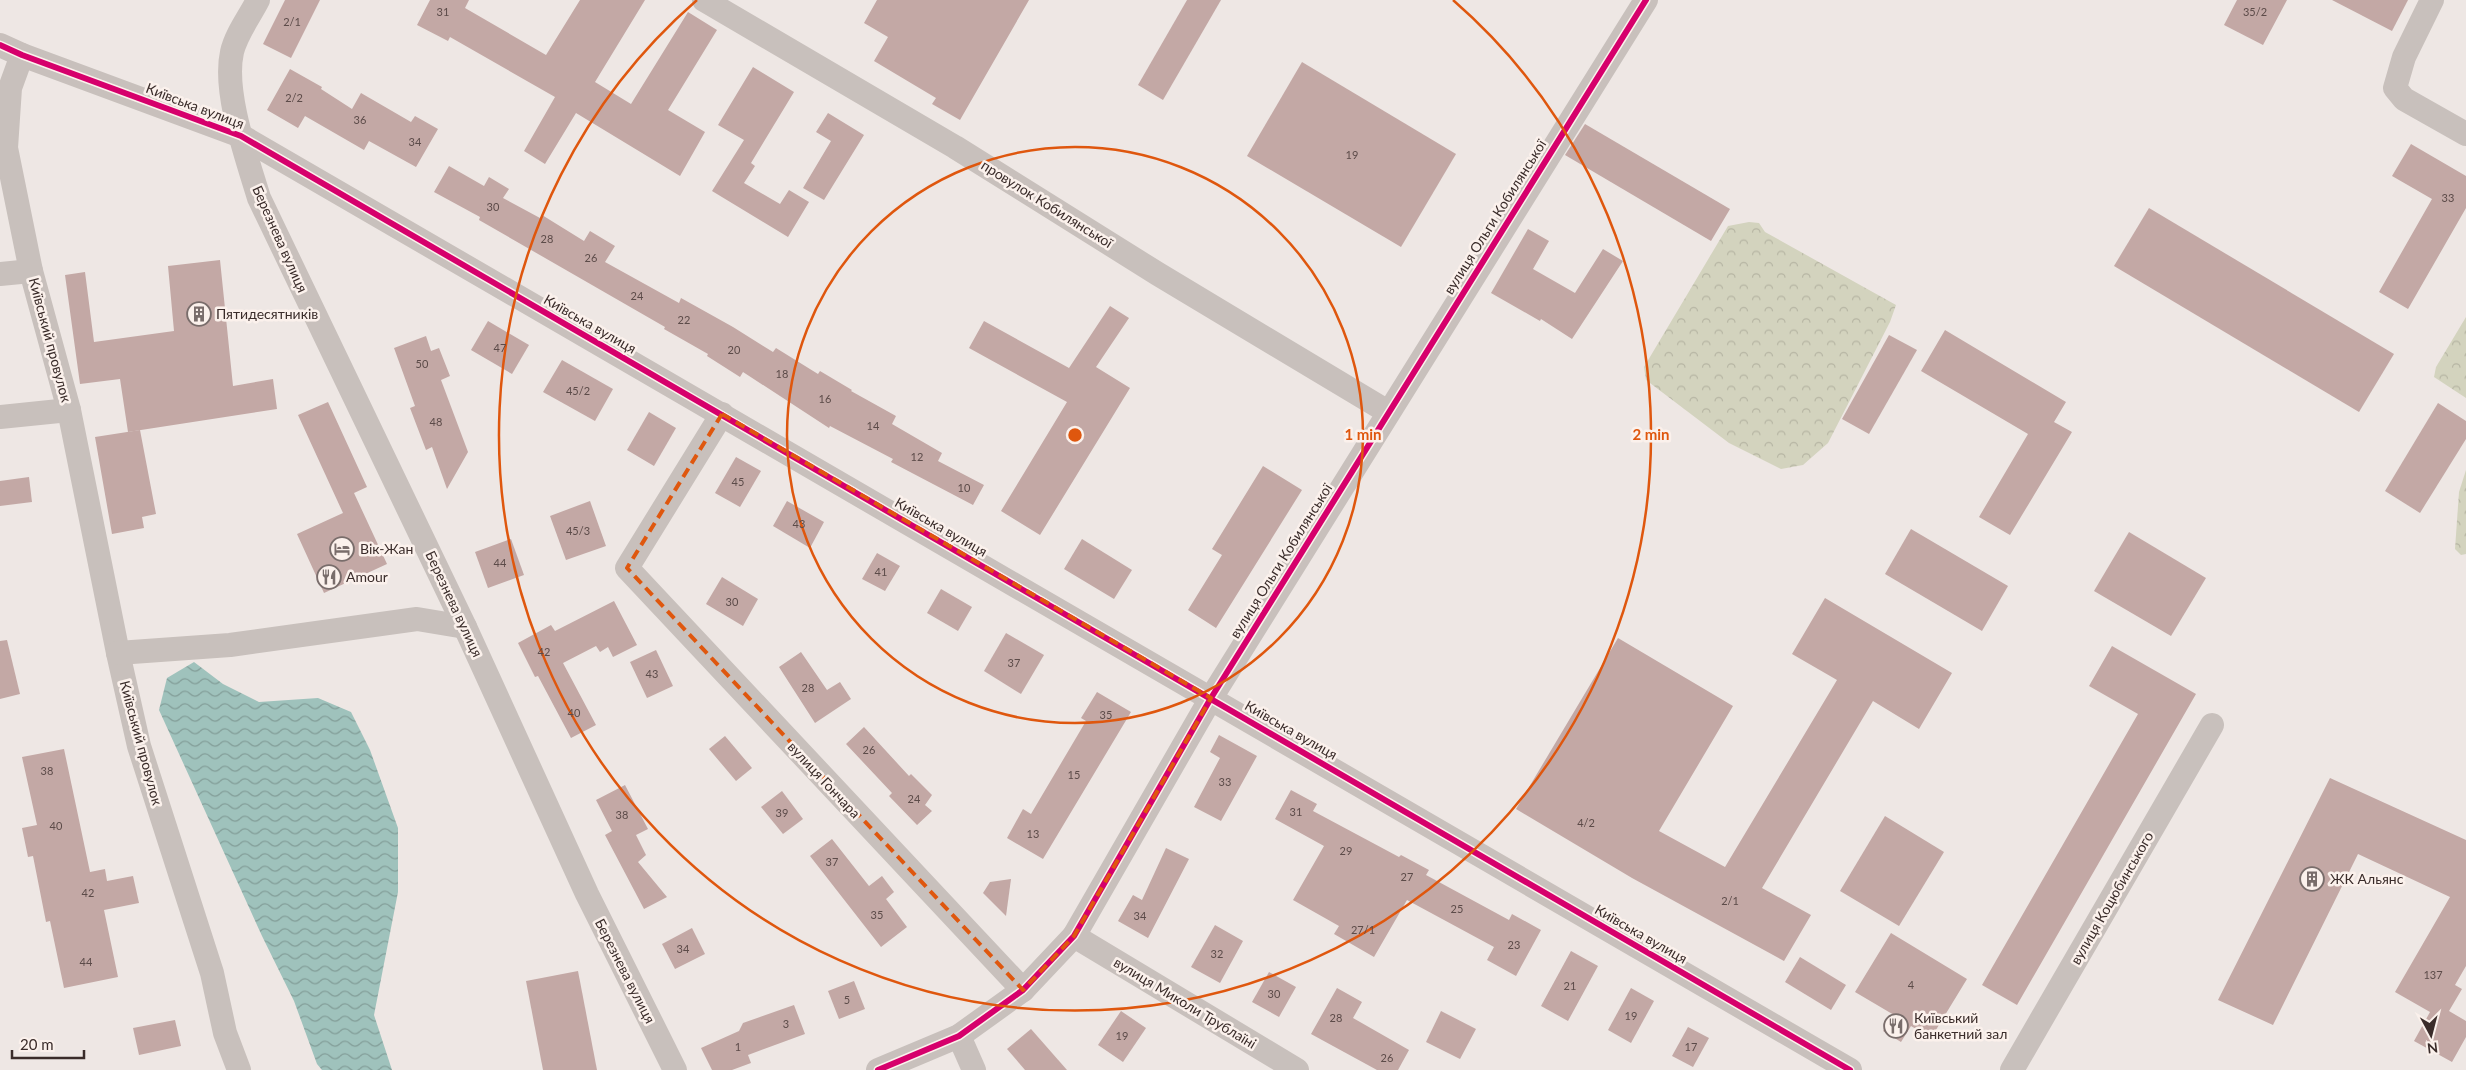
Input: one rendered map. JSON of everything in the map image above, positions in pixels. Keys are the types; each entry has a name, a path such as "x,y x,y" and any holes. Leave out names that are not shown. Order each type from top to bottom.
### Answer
{"street":[{"name":"Березнева вулиця","path":"258,0 232,51 230,79 240,136 259,198 465,628 587,894 675,1070"},
{"name":"провулок Кобилянської","path":"704,0 955,147 1158,274 1388,412"},
{"name":"вулиця Ольги Кобилянської","path":"878,1070 959,1036 1023,990 1074,936 1211,698 1646,0"},
{"path":"2432,0 2402,65 2395,88 2404,99 2466,134"},
{"name":"Київська вулиця","path":"0,44 22,55 240,136 1850,1070"},
{"name":"Київський провулок","path":"22,55 10,88 6,148 31,271 69,410 118,653 139,746 212,973 225,1033 239,1070"},
{"name":"Київський провулок","path":"0,274 31,271"},
{"name":"Київський провулок","path":"0,417 69,410"},
{"name":"вулиця Гончара","path":"722,414 627,568 1023,990"},
{"path":"118,653 230,645 417,619 465,628"},
{"name":"вулиця Коцюбинського","path":"2012,1070 2212,725"},
{"name":"вулиця Миколи Трублаїні","path":"1074,936 1297,1070"},
{"path":"959,1036 974,1070"}],"highlighted area":[{"path":"722,414 1211,698 1074,936 1023,990 627,568"}],"green space":[{"path":"1749,222 1759,223 1765,232 1896,305 1890,322 1828,443 1803,465 1781,469 1729,443 1646,380 1644,367 1728,226"},
{"path":"2466,317 2466,398 2434,377 2436,367"},
{"path":"2466,470 2466,554 2461,555 2455,549 2459,492"}],"water":[{"path":"194,662 223,684 259,702 318,698 351,712 370,750 398,828 398,892 374,1015 392,1070 322,1070 317,1064 294,1001 262,936 159,710 167,678"}],"building":[{"path":"285,0 320,0 291,58 263,44"},
{"path":"430,0 469,0 465,8 546,55 580,0 645,0 595,82 631,104 688,12 717,30 668,110 705,132 680,176 576,113 545,164 524,151 555,97 450,37 448,41 417,25"},
{"path":"877,0 1029,0 960,120 932,104 936,98 874,61 888,37 864,23"},
{"path":"1187,0 1221,0 1163,100 1138,85"},
{"path":"2237,0 2287,0 2263,45 2224,25"},
{"path":"2332,0 2408,0 2392,31"},
{"path":"1302,62 1456,154 1401,247 1247,156"},
{"path":"753,67 794,92 751,163 755,166 744,183 780,204 789,190 809,202 788,237 712,191 744,140 718,125"},
{"path":"290,69 322,87 321,89 352,109 361,93 411,122 415,116 438,129 416,167 369,141 364,150 305,116 298,128 267,110"},
{"path":"828,113 864,135 824,200 803,188 831,141 816,132"},
{"path":"1585,124 1730,209 1711,241 1565,155"},
{"path":"2411,144 2466,176 2466,208 2408,309 2379,292 2432,199 2392,176"},
{"path":"449,166 484,186 489,177 509,189 503,198 540,218 542,215 584,241 590,231 615,246 605,262 679,303 681,298 773,352 776,348 818,374 820,371 896,416 892,424 942,453 938,461 984,485 973,505 891,462 893,459 830,426 829,428 743,372 740,377 707,356 708,354 664,329 665,327 479,220 480,217 434,192"},
{"path":"2149,208 2394,354 2359,412 2114,266"},
{"path":"1528,229 1549,241 1533,269 1575,293 1603,249 1623,261 1572,339 1541,319 1540,321 1491,293"},
{"path":"220,260 233,386 273,379 277,409 128,432 120,379 80,384 65,275 85,272 94,342 174,331 168,266"},
{"path":"1110,306 1129,318 1096,367 1130,388 1040,535 1001,511 1067,402 969,348 984,321 1069,368"},
{"path":"488,321 529,345 512,374 471,350"},
{"path":"1945,330 2066,402 2054,422 2072,432 2010,535 1979,517 2028,434 1921,371"},
{"path":"1889,335 1917,350 1869,434 1842,419"},
{"path":"426,336 431,351 439,348 450,376 441,380 468,452 447,489 432,447 426,450 410,408 415,406 394,348"},
{"path":"562,360 613,389 595,421 543,392"},
{"path":"328,402 367,487 354,493 387,564 324,593 297,534 343,513 298,415"},
{"path":"2438,403 2466,421 2466,439 2420,513 2385,491"},
{"path":"649,412 676,428 654,466 627,450"},
{"path":"140,430 156,514 142,517 144,528 112,534 95,437"},
{"path":"736,457 761,471 740,507 715,493"},
{"path":"1263,466 1302,490 1216,628 1188,610 1222,555 1212,549"},
{"path":"29,477 32,502 0,506 0,481"},
{"path":"590,501 606,546 566,560 550,516"},
{"path":"787,501 824,522 810,548 773,526"},
{"path":"1911,529 2008,586 1982,631 1885,574"},
{"path":"2129,532 2206,578 2171,636 2094,591"},
{"path":"511,539 524,575 488,588 475,552"},
{"path":"1082,539 1132,570 1114,599 1064,569"},
{"path":"877,553 900,566 885,591 862,579"},
{"path":"722,577 758,599 743,626 706,604"},
{"path":"941,589 972,607 958,631 927,613"},
{"path":"1825,598 1952,673 1919,729 1873,701 1762,888 1811,915 1784,961 1632,878 1516,809 1618,638 1733,706 1659,831 1725,867 1837,680 1792,654"},
{"path":"614,601 637,645 613,657 608,647 600,652 596,646 563,663 596,725 571,738 538,676 535,677 518,643 551,625 555,631"},
{"path":"1006,633 1044,655 1021,694 984,671"},
{"path":"7,640 20,694 0,699 0,641"},
{"path":"2112,646 2196,694 2017,1005 1982,985 2138,714 2089,686"},
{"path":"656,650 673,686 647,698 630,662"},
{"path":"801,652 827,690 840,682 851,699 815,723 779,667"},
{"path":"1097,692 1131,712 1043,859 1007,838 1023,809 1031,814 1086,721 1081,718"},
{"path":"864,727 909,776 911,774 932,795 925,805 932,811 917,825 889,796 892,793 846,744"},
{"path":"1219,735 1257,756 1221,821 1194,807 1220,758 1210,752"},
{"path":"725,736 752,768 736,781 709,749"},
{"path":"64,749 90,872 105,869 107,881 133,876 139,903 104,910 118,977 64,988 50,921 46,922 33,856 28,857 22,828 37,825 22,757"},
{"name":"ЖК Альянс","path":"2330,778 2466,840 2466,966 2455,985 2462,989 2449,1011 2466,1021 2466,1037 2452,1062 2414,1041 2430,1012 2395,992 2450,897 2358,854 2273,1025 2218,1000"},
{"path":"625,785 648,829 636,835 646,855 638,862 667,897 644,909 605,835 612,831 596,800"},
{"path":"1291,790 1317,804 1313,811 1399,857 1401,855 1429,870 1426,875 1509,920 1512,914 1541,930 1516,976 1487,960 1494,947 1407,900 1374,957 1334,934 1339,926 1293,900 1324,846 1275,819"},
{"path":"782,791 803,819 783,834 761,807"},
{"path":"1885,816 1944,852 1899,926 1840,891"},
{"path":"832,839 869,886 882,876 894,892 886,899 907,927 881,947 810,856"},
{"path":"1166,848 1189,859 1148,938 1118,921 1133,895 1142,900"},
{"path":"1011,879 1006,916 983,893 990,882"},
{"path":"1215,925 1243,941 1220,983 1191,967"},
{"path":"692,928 705,954 675,969 662,944"},
{"path":"1891,933 1967,979 1931,1038 1911,1026 1901,1042 1883,1031 1894,1015 1855,992"},
{"path":"1571,951 1598,966 1568,1021 1541,1006"},
{"path":"1800,957 1846,985 1831,1010 1785,982"},
{"path":"578,971 597,1070 543,1070 526,981"},
{"path":"1269,972 1296,987 1279,1017 1252,1002"},
{"path":"854,981 865,1009 839,1019 828,991"},
{"path":"1337,988 1362,1002 1353,1018 1409,1050 1398,1070 1377,1070 1311,1034"},
{"path":"1631,988 1654,1001 1631,1043 1608,1030"},
{"path":"794,1005 805,1034 748,1055 751,1063 732,1070 712,1070 701,1048 739,1031 743,1023"},
{"path":"1121,1011 1146,1028 1123,1062 1098,1045"},
{"path":"1441,1011 1476,1029 1460,1059 1426,1042"},
{"path":"175,1020 181,1046 139,1055 133,1028"},
{"path":"1688,1027 1709,1038 1693,1067 1672,1056"},
{"path":"1031,1029 1067,1070 1025,1070 1007,1049"}],"cycle path":[{"path":"878,1070 959,1036 1023,990 1074,936 1211,698 1646,0"},
{"path":"0,45 22,55 241,136 1850,1070"}],"place":[{"name":"Пятидесятників","path":"199,314"},
{"name":"Вік-Жан","path":"342,549"},
{"name":"Amour","path":"329,577"},
{"name":"ЖК Альянс","path":"2312,879"},
{"name":"Київський банкетний зал","path":"1896,1026"}]}
